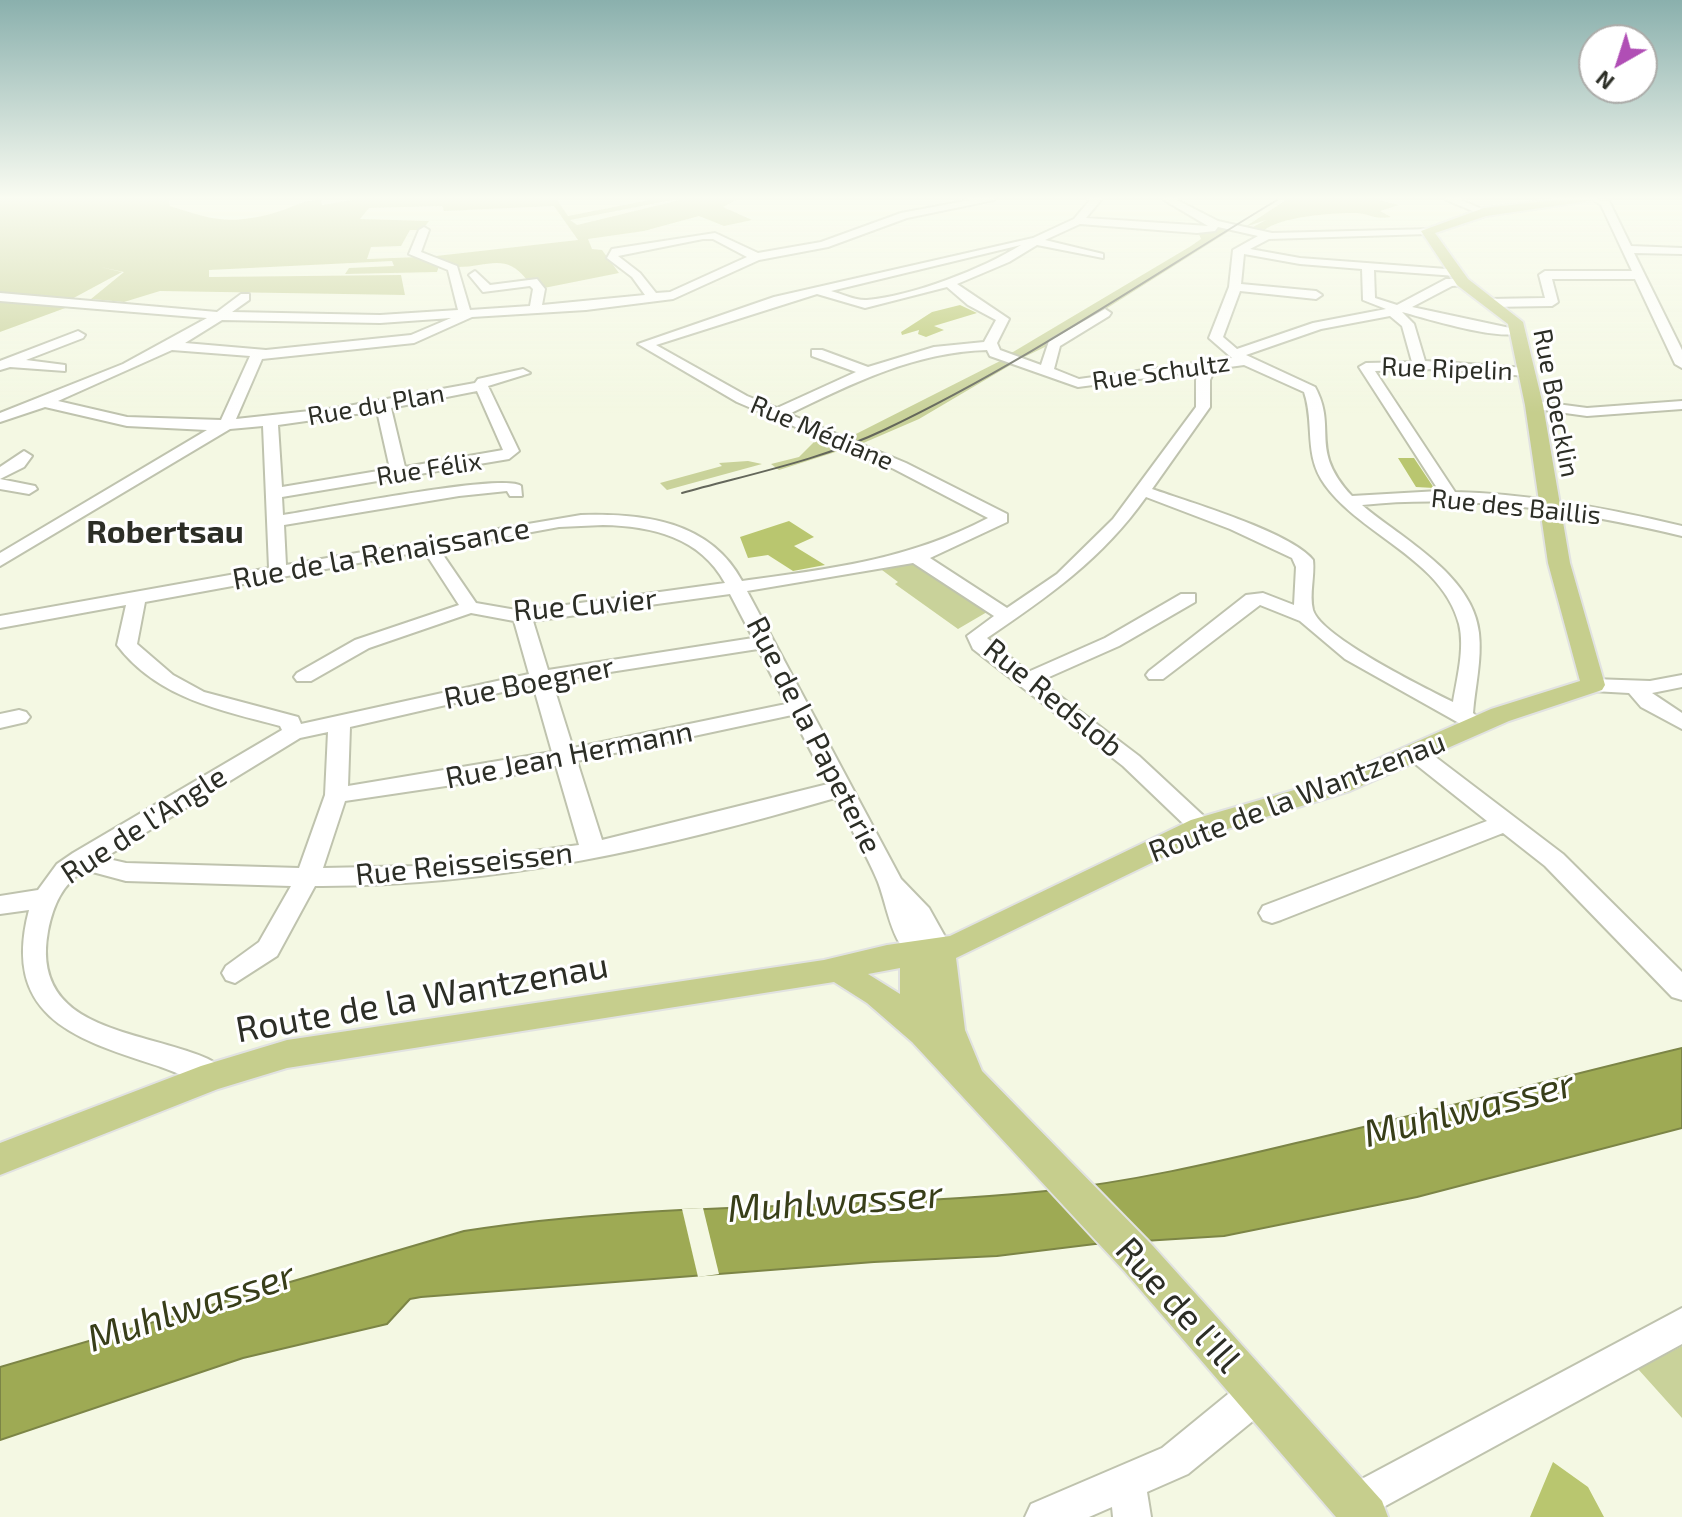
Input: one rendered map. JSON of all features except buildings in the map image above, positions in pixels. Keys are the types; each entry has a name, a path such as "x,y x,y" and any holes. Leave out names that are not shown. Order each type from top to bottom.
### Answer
{"main road":[{"name":"Rue Boecklin","path":"1455,271 1488,303 1515,322 1534,405 1559,563 1593,685"},
{"name":"Route de la Wantzenau","path":"0,1159 213,1076 287,1054 836,975 927,957 1201,827 1341,785 1417,754 1468,720 1593,685"},
{"path":"925,1035 917,1014 927,957"},
{"name":"Rue de l'Ill","path":"927,957 949,1030 968,1073 986,1098"},
{"name":"Rue de l'Ill","path":"836,975 878,994 925,1035 1139,1259 1360,1510"}],"street":[{"path":"454,271 466,316"},
{"path":"630,271 654,299"},
{"path":"0,297 222,316 380,319 466,316 654,299 690,289 728,271"},
{"path":"821,292 889,271"},
{"path":"821,292 865,304 949,283 979,271"},
{"path":"1156,675 1253,599 1263,599 1306,617 1326,636 1365,661 1468,720 1468,623 1456,598 1443,579 1332,484 1316,458 1310,390 1291,378 1238,358 1218,340 1216,332 1235,287 1237,271"},
{"path":"1368,271 1369,300 1397,310 1475,326 1518,331"},
{"path":"1403,271 1459,277"},
{"path":"1638,271 1682,364"},
{"path":"1488,303 1552,302 1545,279 1545,275 1550,274 1640,275"},
{"path":"475,275 487,289 531,281 539,289 535,310"},
{"path":"1397,310 1459,277"},
{"path":"949,283 972,302 1003,319 990,346"},
{"path":"1235,287 1316,295"},
{"name":"Rue Médiane","path":"821,292 778,300 645,344 742,399 900,466 1001,518"},
{"path":"0,418 108,377 222,316 245,297"},
{"path":"1397,310 1408,324 1419,364"},
{"name":"Rue Schultz","path":"1046,372 1078,383 1208,368 1318,326 1397,310"},
{"path":"777,414 868,372 937,351 990,346 1005,357 1046,372 1054,344 1105,313"},
{"path":"170,346 262,353 318,352 414,339 466,316"},
{"path":"5,365 78,335"},
{"path":"0,561 226,425 254,360 262,353"},
{"path":"817,353 868,372"},
{"name":"Rue Ripelin","path":"1450,496 1366,367 1419,364 1527,372"},
{"path":"5,365 60,368"},
{"path":"1007,616 1063,578 1100,545 1203,407 1203,380 1208,368"},
{"name":"Rue du Plan","path":"45,402 122,420 226,425 270,423 480,387 483,382 523,373"},
{"name":"Rue Félix","path":"274,493 503,456 511,451 480,387"},
{"path":"383,405 399,474"},
{"path":"1534,405 1587,412 1682,405"},
{"path":"270,423 278,574"},
{"path":"0,474 18,464 24,456"},
{"path":"0,484 29,489"},
{"path":"274,522 459,491 513,486 516,493"},
{"path":"1141,490 1236,525 1302,557 1306,617"},
{"name":"Rue des Baillis","path":"1350,501 1450,496 1549,507 1682,531"},
{"name":"Rue Cuvier","path":"304,677 362,644 470,607 522,617 737,588 916,557 956,542 1001,518"},
{"name":"Rue de la Renaissance","path":"0,622 571,521 634,521 665,527 707,547 724,565 737,588"},
{"path":"428,545 470,607"},
{"name":"Rue Redslob","path":"916,557 1007,616 976,639 1131,761 1201,827"},
{"name":"Rue de la Papeterie","path":"737,588 801,707 927,957"},
{"path":"137,597 127,645 166,679 215,704 290,722 293,733"},
{"path":"1026,680 1112,642 1188,598"},
{"path":"522,617 593,851"},
{"name":"Rue Boegner","path":"293,733 539,677 767,642"},
{"name":"Route de la Wantzenau","path":"1593,685 1635,686 1682,681"},
{"path":"1635,686 1648,702 1682,722"},
{"name":"Rue Jean Hermann","path":"336,795 493,772 801,707"},
{"path":"235,973 268,949 308,877 336,795 339,723"},
{"name":"Rue de l'Angle","path":"213,1076 183,1060 79,1029 52,1009 35,983 32,963 44,898 54,882 82,859 293,733"},
{"path":"1417,754 1554,860 1682,989"},
{"name":"Rue Reisseissen","path":"82,859 103,868 126,872 308,877 419,875 593,851 842,788"},
{"path":"1272,913 1507,822"},
{"path":"0,905 44,898"},
{"path":"1360,1510 1682,1325"},
{"path":"1044,1517 1129,1499 1257,1394"}],"shaded area":[{"path":"0,271 122,272 68,301 0,296"},
{"path":"118,271 209,271 209,277 401,275 405,295 160,291 124,302 91,299 124,272"},
{"path":"347,271 437,271 437,272 345,274"},
{"path":"519,271 619,273 544,288 535,278 527,280"},
{"path":"1149,271 1166,271 1047,346 1020,359 1003,353 1013,352"},
{"path":"0,301 68,307 0,332"},
{"path":"1004,359 1014,363 919,419 861,444 848,438"},
{"path":"820,436 848,448 779,470 771,464 799,457"},
{"path":"748,461 762,464 667,490 660,483 722,466 719,463"},
{"path":"912,564 987,612 958,629 895,584 898,582 882,570"},
{"path":"1682,1346 1682,1418 1638,1369"}],"water":[{"name":"Muhlwasser","path":"1682,1048 1682,1128 1417,1197 1224,1236 1095,1244 997,1256 874,1262 421,1297 410,1299 387,1324 243,1358 0,1440 0,1367 464,1231 609,1214 973,1197 1109,1183 1393,1120"}],"pier":[{"path":"703,1208 719,1274 698,1277 682,1209"}],"tram line":[{"path":"682,493 810,458 884,430 985,378 1163,271"}],"district":[{"name":"Robertsau","path":"165,532"}]}
